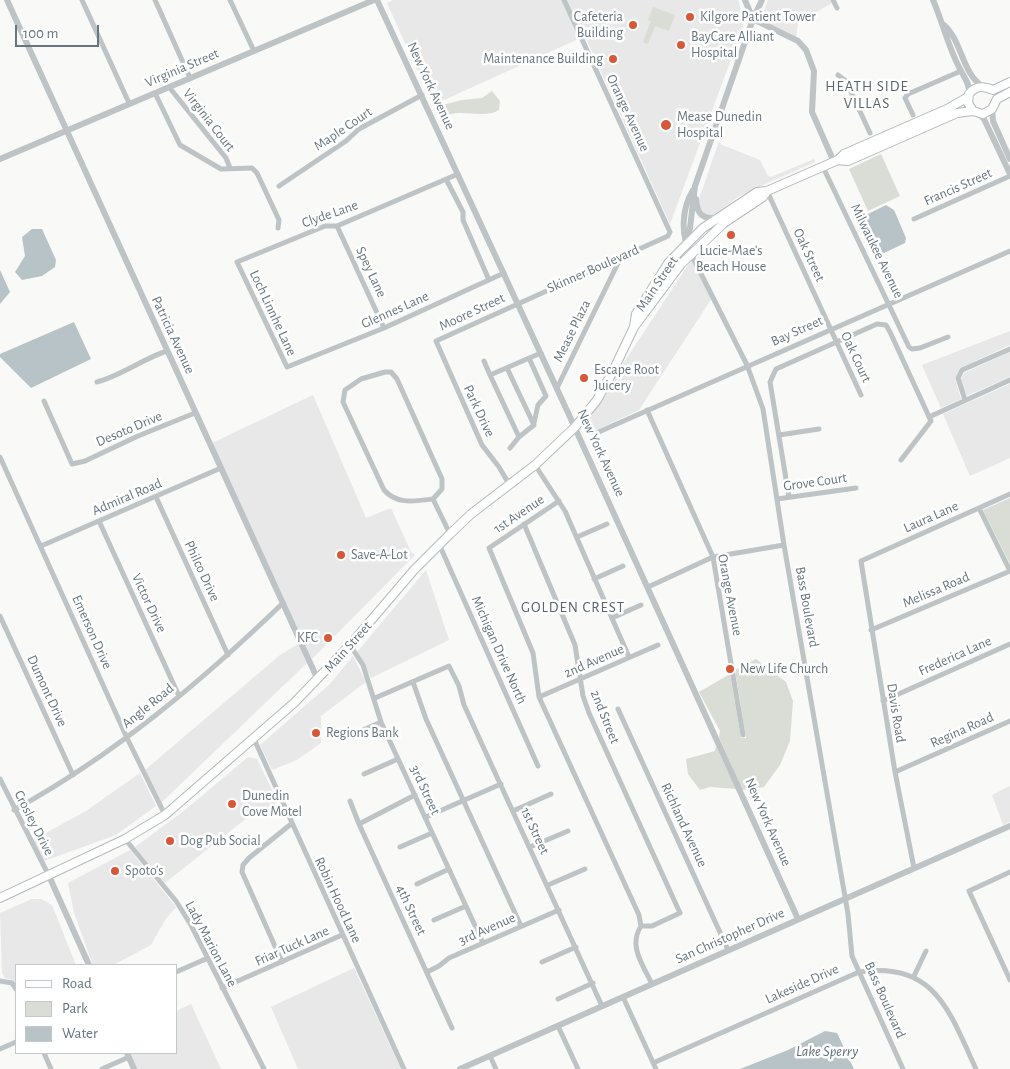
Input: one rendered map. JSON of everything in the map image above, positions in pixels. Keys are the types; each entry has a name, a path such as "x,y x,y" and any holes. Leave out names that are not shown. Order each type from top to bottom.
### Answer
{"main road":[{"path":"686,244 716,218 757,192 767,191 823,167 836,161 844,154 953,106 982,86 991,90 1010,82"},
{"path":"991,90 994,105"},
{"path":"836,161 848,161 951,116 976,112 994,105 1010,92"},
{"path":"969,96 968,104 976,112"},
{"path":"692,254 724,223 763,198 767,191"},
{"name":"Main Street","path":"634,327 636,314 644,299 669,262 686,244"},
{"name":"Main Street","path":"0,898 125,839 165,815 254,739 318,680 439,544 509,484 535,465 575,427 600,395 634,327 673,274 692,254"}],"street":[{"name":"Patricia Avenue","path":"7,0 318,680"},
{"path":"82,0 129,103"},
{"path":"155,0 190,78"},
{"path":"230,0 254,51"},
{"name":"Virginia Street","path":"0,159 375,0"},
{"name":"New York Avenue","path":"375,0 422,95 518,303 798,919"},
{"name":"Orange Avenue","path":"564,0 670,232 668,236"},
{"path":"745,0 753,19 798,41 811,59 814,71 812,112 836,161"},
{"name":"Main Street","path":"686,244 695,186 753,19 762,0"},
{"path":"833,0 837,8"},
{"path":"933,0 972,77 982,86"},
{"path":"944,24 949,46 969,88 969,96"},
{"path":"913,115 905,98 908,94 961,71"},
{"path":"838,75 846,81 870,133"},
{"name":"Virginia Court","path":"169,87 226,158 230,168"},
{"name":"Virginia Court","path":"155,93 180,145 221,168 252,168 257,173 279,220 278,228"},
{"name":"Maple Court","path":"279,186 346,141 359,129 422,95"},
{"path":"994,105 993,121 1010,159"},
{"path":"976,112 984,119 1010,175"},
{"name":"Milwaukee Avenue","path":"823,167 908,347 912,349 920,348 948,336"},
{"name":"Clyde Lane","path":"237,262 325,226 337,226 458,174"},
{"name":"Francis Street","path":"914,219 1010,175"},
{"path":"446,179 463,212 463,220 489,280"},
{"path":"695,186 696,210 703,217 716,218"},
{"name":"Oak Street","path":"767,191 830,329"},
{"name":"Spey Lane","path":"337,226 384,328"},
{"name":"Skinner Boulevard","path":"518,303 668,236"},
{"name":"Bass Boulevard","path":"686,244 747,365 764,409 784,545 848,914 849,946 858,972 903,1069"},
{"name":"Bay Street","path":"594,434 747,365 1010,251"},
{"name":"Mease Plaza","path":"557,388 621,257"},
{"name":"Loch Linnhe Lane","path":"237,262 287,367 293,365"},
{"name":"Glennes Lane","path":"293,365 384,328 504,273"},
{"name":"Moore Street","path":"436,342 511,309 518,303"},
{"path":"789,497 770,382 776,368 877,324 886,325 930,419"},
{"name":"Oak Court","path":"830,329 861,395"},
{"name":"Park Drive","path":"436,342 482,445 509,484"},
{"path":"965,400 958,378 962,370 1010,349"},
{"path":"97,382 124,372 147,357 167,351"},
{"path":"490,375 541,353"},
{"path":"510,448 519,437 534,425 535,413 546,396 529,358"},
{"path":"484,361 519,437"},
{"path":"507,368 534,425"},
{"path":"392,372 442,479 442,489 433,499 398,501 390,497 384,490 343,402 345,390 351,384 372,375 392,372"},
{"path":"901,460 930,419 965,400 1010,380"},
{"name":"Desoto Drive","path":"44,401 72,464 85,461 138,436 195,414"},
{"name":"Orange Avenue","path":"647,410 713,557 743,735"},
{"path":"778,435 819,429"},
{"name":"Emerson Drive","path":"0,457 127,738 165,815"},
{"name":"1st Avenue","path":"535,465 559,501 489,548 533,654 539,697"},
{"name":"Admiral Road","path":"41,546 221,468"},
{"name":"Grove Court","path":"777,499 856,488"},
{"name":"Laura Lane","path":"861,561 1010,494"},
{"name":"Philco Drive","path":"156,497 228,655"},
{"path":"433,499 450,534"},
{"path":"559,501 577,537 629,657"},
{"path":"980,508 1010,571"},
{"name":"Victor Drive","path":"99,521 179,696"},
{"name":"2nd Street","path":"524,524 575,645 583,696 589,713 680,913 652,926 641,926"},
{"path":"577,537 607,524"},
{"name":"Michigan Drive North","path":"439,544 538,766"},
{"path":"648,587 713,557 784,545"},
{"name":"Davis Road","path":"861,561 882,701 914,868"},
{"path":"594,579 623,566"},
{"name":"Melissa Road","path":"871,630 1010,571"},
{"name":"Angle Road","path":"14,810 73,775 127,738 228,655 283,603"},
{"path":"612,618 641,605"},
{"name":"Dumont Drive","path":"0,616 73,775"},
{"name":"Frederica Lane","path":"882,701 1010,644"},
{"name":"2nd Avenue","path":"539,697 658,645"},
{"name":"3rd Street","path":"350,646 363,666 375,698 381,722 483,943"},
{"name":"1st Street","path":"413,682 449,666 459,686 464,705 602,1006"},
{"path":"375,698 413,682 426,718 521,926"},
{"path":"539,697 639,915 641,926 634,943 652,984"},
{"name":"Richland Avenue","path":"618,709 728,950"},
{"path":"350,736 381,722"},
{"name":"Regina Road","path":"895,772 1010,722"},
{"name":"Robin Hood Lane","path":"254,739 404,1069"},
{"path":"364,774 398,759"},
{"name":"Crosley Drive","path":"0,779 49,876"},
{"path":"426,817 501,784"},
{"path":"513,811 551,794"},
{"path":"358,824 415,795"},
{"name":"4th Street","path":"350,800 358,824 452,1028"},
{"path":"282,962 242,872 243,865 249,858 291,824"},
{"name":"San Christopher Drive","path":"460,1069 1010,826"},
{"path":"530,847 568,831"},
{"path":"400,847 432,833"},
{"name":"Lady Marion Lane","path":"125,839 176,901 191,925 264,1069"},
{"path":"417,884 449,869"},
{"path":"548,885 585,869"},
{"path":"1010,872 969,890 1010,980"},
{"path":"49,876 89,964"},
{"path":"434,920 466,906"},
{"name":"3rd Avenue","path":"427,972 483,943 559,910"},
{"name":"Friar Tuck Lane","path":"222,988 342,936"},
{"path":"542,962 576,947"},
{"path":"914,976 926,951"},
{"path":"178,971 208,958"},
{"name":"Lakeside Drive","path":"653,1063 858,972 888,969 914,976 934,990 943,1001 976,1069"},
{"path":"0,981 12,983 15,988"},
{"path":"558,999 593,983"},
{"path":"623,997 656,1069"},
{"path":"558,1026 578,1069"},
{"path":"0,1049 15,1042"},
{"path":"44,1054 51,1069"},
{"path":"102,1069 128,1055 134,1069"},
{"path":"490,1056 496,1069"}],"shaded area":[{"name":"Mease Dunedin Hospital","path":"393,0 738,0 744,19 743,27 670,224 585,36 433,105 387,3"},
{"path":"768,0 830,0 832,3 798,23 796,37 761,20"},
{"path":"719,141 720,144 760,160 768,176 771,177 814,159 815,162 739,196 714,215 704,214 699,209 699,199"},
{"path":"692,259 712,298 639,410 592,432 584,423"},
{"path":"1010,331 1010,345 960,368 955,378 961,399 941,408 922,365"},
{"path":"1010,352 1010,377 966,396 961,379 964,373"},
{"path":"1010,384 1010,458 970,476 943,414"},
{"path":"313,395 366,518 391,508 411,552 415,555 312,659 212,443"},
{"path":"426,570 449,640 371,678 357,652"},
{"path":"298,644 307,663 161,803 145,770 280,655"},
{"path":"353,656 366,682 321,716 321,743 297,760 272,770 260,745 330,684"},
{"path":"248,757 257,759 278,802 248,817 165,883 135,847 185,810"},
{"path":"140,773 156,806 116,835 44,861 33,840 86,811"},
{"path":"1010,786 1010,822 1003,825 992,795"},
{"path":"130,850 176,907 165,920 151,945 115,964 93,964 74,913 68,883"},
{"path":"32,899 41,899 52,905 76,964 15,964 15,981 5,978 2,973 0,913"},
{"path":"354,968 401,1069 298,1069 271,1007"},
{"path":"191,1004 221,1069 137,1069 130,1054 178,1054 178,1010"}],"green space":[{"path":"653,7 675,15 669,31 655,26 648,44 643,42 651,21 648,20"},
{"path":"492,91 500,101 499,110 493,113 454,113 447,115 437,110 438,106 462,100 482,98"},
{"path":"881,154 900,196 868,211 849,169"},
{"path":"1010,498 1010,564 983,510"},
{"path":"756,659 786,682 793,701 790,741 780,765 764,787 742,790 719,737 720,731 699,692 730,674 741,738 746,738 735,670"},
{"path":"716,746 736,789 710,787 700,790 688,774 686,759 715,751"}],"water":[{"path":"886,205 894,210 906,238 905,243 882,254 877,247 871,246 862,222 864,216"},
{"path":"32,229 42,229 56,260 55,267 42,276 22,280 15,272 25,256 22,237"},
{"path":"0,270 10,292 0,304"},
{"path":"74,322 91,359 31,388 0,357 0,354"},
{"name":"Lake Sperry","path":"825,1031 837,1033 854,1069 740,1069 788,1050"}],"place":[{"name":"Kilgore Patient Tower","path":"690,17"},
{"name":"Cafeteria Building","path":"633,25"},
{"name":"BayCare Alliant Hospital","path":"681,45"},
{"name":"Maintenance Building","path":"613,59"},
{"name":"Mease Dunedin Hospital","path":"666,125"},
{"name":"Lucie-Mae's Beach House","path":"731,235"},
{"name":"Escape Root Juicery","path":"584,378"},
{"name":"Save-A-Lot","path":"341,555"},
{"name":"KFC","path":"328,638"},
{"name":"New Life Church","path":"730,669"},
{"name":"Regions Bank","path":"316,733"},
{"name":"Dunedin Cove Motel","path":"232,804"},
{"name":"Dog Pub Social","path":"170,841"},
{"name":"Spoto's","path":"115,871"}],"district":[{"name":"HEATH SIDE VILLAS","path":"867,94"},
{"name":"GOLDEN CREST","path":"573,607"}]}
